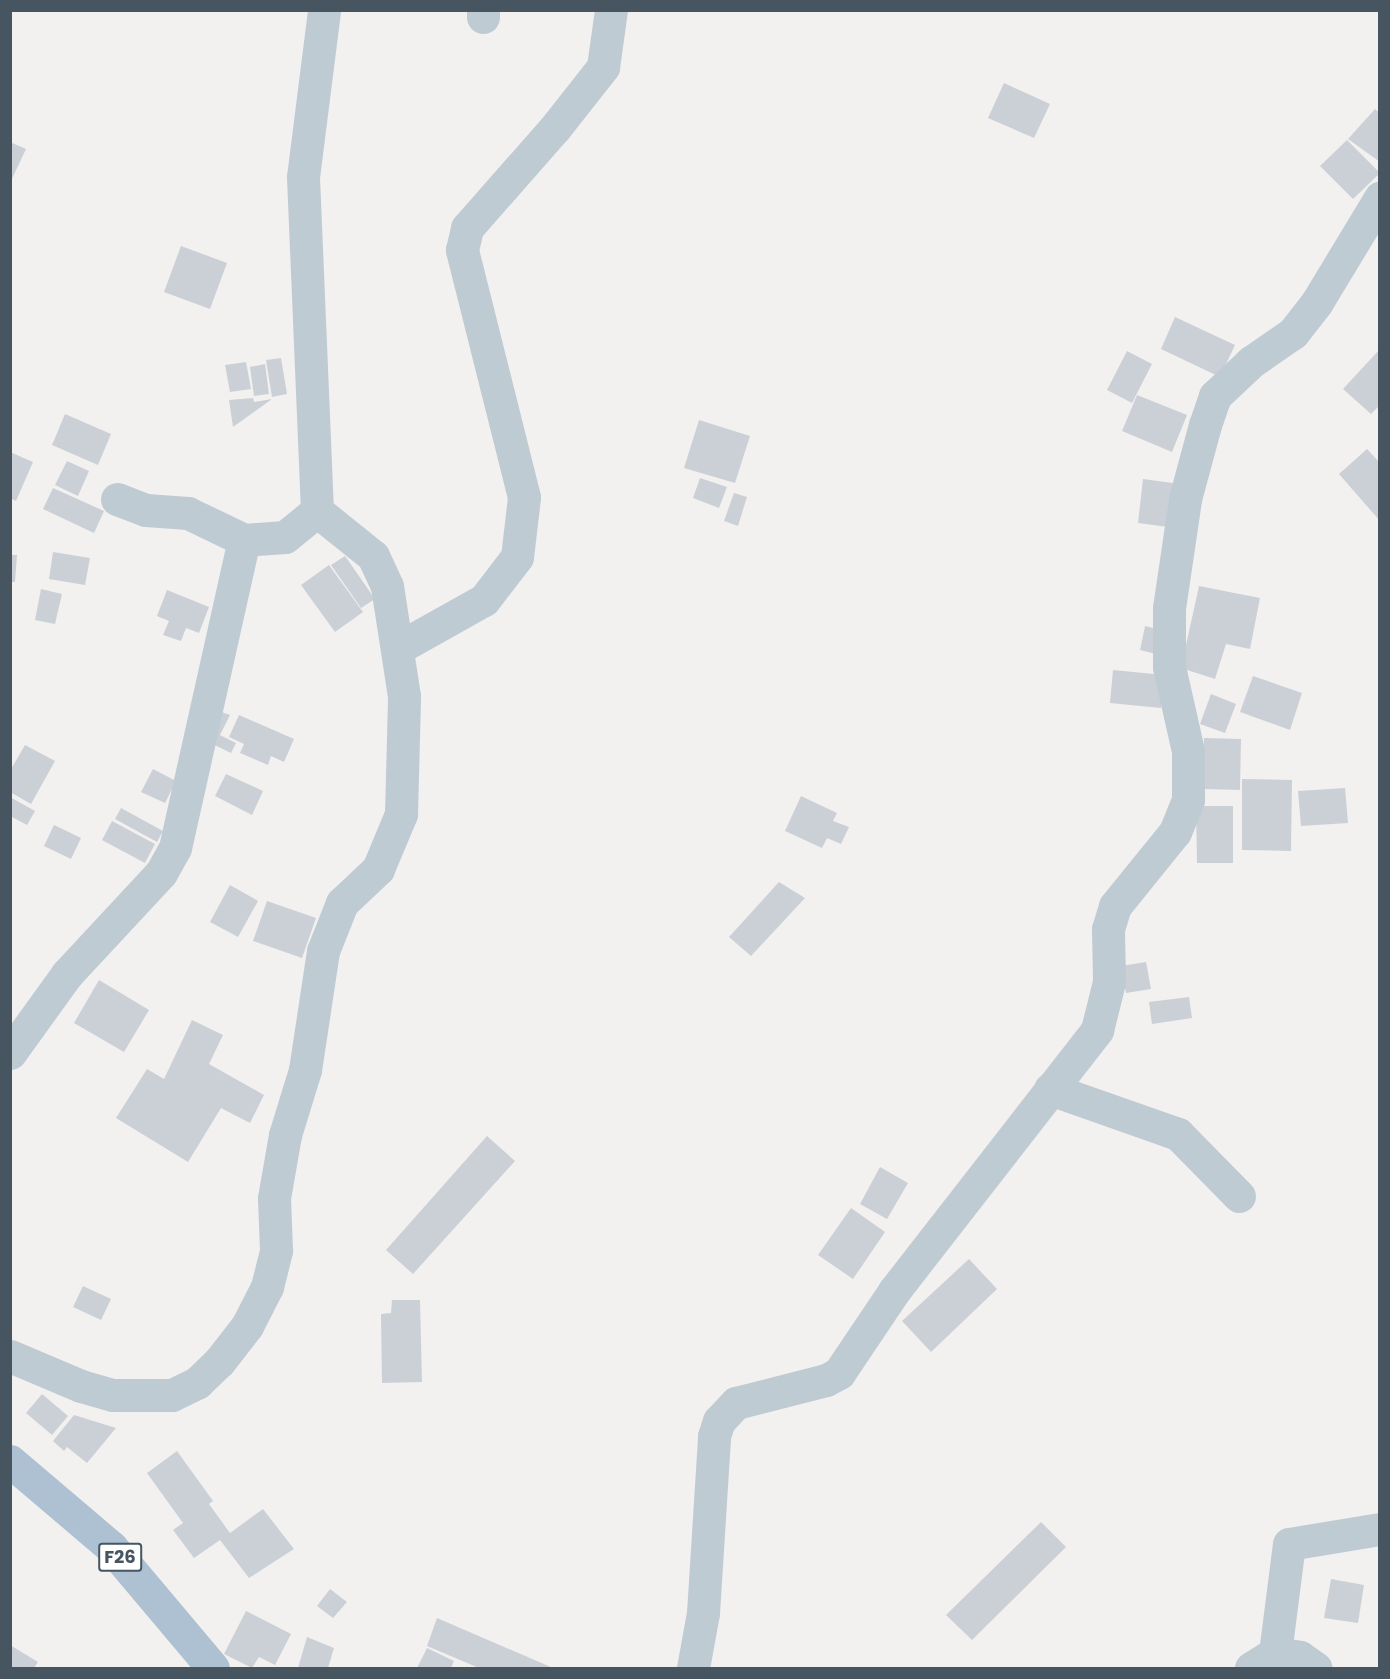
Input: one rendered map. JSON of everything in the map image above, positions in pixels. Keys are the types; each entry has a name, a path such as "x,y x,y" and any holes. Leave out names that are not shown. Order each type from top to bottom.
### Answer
{"main road":[{"name":"F26","path":"10,1461 111,1547 208,1666"}],"street":[{"path":"10,1356 81,1386 112,1395 148,1398 172,1395 197,1383 247,1326 267,1287 276,1250 274,1198 285,1135 305,1070 323,951 342,903 378,869 401,814 404,696 387,586 373,556 317,511 303,177 324,10"},
{"path":"398,648 484,600 518,557 524,497 462,250 467,228 603,67 611,10"},
{"path":"693,1668 703,1613 714,1436 719,1421 736,1403 839,1373 894,1291 1097,1030 1109,982 1108,930 1115,906 1175,832 1188,800 1188,751 1169,667 1169,608 1185,499 1215,396 1251,362 1293,333 1317,302 1380,198"},
{"path":"117,499 146,510 188,513 244,540 285,537 317,511"},
{"path":"10,1053 67,974 161,873 175,848 244,540"},
{"path":"1050,1089 1178,1134 1239,1196"},
{"path":"1316,1668 1300,1657 1263,1661 1289,1544 1380,1529"}],"building":[{"path":"1004,83 1050,104 1034,138 988,118"},
{"path":"1375,109 1380,113 1380,162 1348,139"},
{"path":"1347,140 1380,173 1353,199 1320,166"},
{"path":"10,142 26,149 10,183"},
{"path":"181,246 227,263 210,309 164,292"},
{"path":"1175,317 1235,345 1220,377 1161,349"},
{"path":"1380,349 1380,405 1371,414 1343,389"},
{"path":"1127,351 1152,364 1132,403 1107,390"},
{"path":"281,358 287,394 272,397 266,360"},
{"path":"246,362 251,389 230,392 225,365"},
{"path":"265,364 269,394 254,396 250,367"},
{"path":"1137,395 1187,415 1172,452 1122,431"},
{"path":"253,398 254,402 272,399 233,427 229,400"},
{"path":"65,414 111,434 98,465 52,445"},
{"path":"699,420 750,436 735,483 684,468"},
{"path":"1367,449 1380,463 1380,521 1339,474"},
{"path":"10,452 33,462 16,501 10,498"},
{"path":"67,461 89,471 78,496 55,485"},
{"path":"700,478 727,487 719,508 693,498"},
{"path":"1143,479 1173,483 1168,527 1138,523"},
{"path":"53,488 104,511 94,533 43,509"},
{"path":"734,493 747,497 738,526 724,521"},
{"path":"53,552 90,558 85,585 49,579"},
{"path":"10,555 17,555 15,582 10,582"},
{"path":"345,556 375,599 361,608 331,565"},
{"path":"329,565 363,612 335,632 301,585"},
{"path":"1199,586 1260,598 1250,649 1226,644 1215,679 1181,668"},
{"path":"41,589 62,594 55,624 35,620"},
{"path":"167,590 209,607 199,633 186,628 181,641 163,635 169,621 157,616"},
{"path":"1145,626 1165,631 1160,655 1140,650"},
{"path":"1113,670 1164,675 1161,708 1110,703"},
{"path":"1253,676 1302,693 1290,730 1240,712"},
{"path":"1211,694 1236,704 1225,733 1200,724"},
{"path":"219,711 230,715 220,735 236,743 231,753 204,740"},
{"path":"239,715 294,739 284,762 271,756 268,765 240,753 244,744 229,737"},
{"path":"1204,738 1241,739 1240,790 1203,789"},
{"path":"25,745 55,761 31,804 10,792 10,771"},
{"path":"153,769 176,781 165,803 141,792"},
{"path":"226,774 263,791 252,815 215,796"},
{"path":"1242,779 1292,780 1291,851 1242,850"},
{"path":"1345,788 1348,823 1301,826 1298,791"},
{"path":"801,796 837,813 833,821 849,827 841,844 827,838 822,848 785,831"},
{"path":"10,797 35,811 27,825 10,816"},
{"path":"1196,806 1233,806 1233,863 1197,863"},
{"path":"121,808 163,831 157,842 115,819"},
{"path":"112,821 155,844 145,863 102,840"},
{"path":"54,825 81,838 71,859 44,846"},
{"path":"779,882 805,898 751,956 729,937"},
{"path":"230,885 258,901 238,937 210,922"},
{"path":"267,901 316,918 302,958 253,941"},
{"path":"1146,962 1151,989 1126,993 1121,966"},
{"path":"99,980 149,1010 124,1052 74,1023"},
{"path":"1189,997 1192,1018 1152,1024 1149,1002"},
{"path":"192,1020 223,1035 209,1064 264,1095 250,1123 221,1108 188,1162 116,1118 147,1069 164,1079"},
{"path":"487,1136 515,1161 413,1274 386,1250"},
{"path":"880,1167 908,1183 887,1219 860,1204"},
{"path":"851,1208 885,1232 853,1279 818,1255"},
{"path":"969,1259 997,1289 931,1352 902,1321"},
{"path":"83,1286 111,1299 101,1320 73,1307"},
{"path":"392,1300 420,1300 422,1382 382,1383 381,1314 391,1313"},
{"path":"42,1394 68,1416 52,1435 26,1413"},
{"path":"74,1415 116,1428 87,1463 67,1447 64,1451 53,1441"},
{"path":"177,1451 213,1501 209,1504 230,1533 263,1509 294,1549 249,1578 220,1540 194,1558 173,1530 183,1523 147,1473"},
{"path":"1041,1522 1066,1547 972,1640 946,1615"},
{"path":"1331,1579 1364,1585 1358,1623 1324,1618"},
{"path":"330,1589 347,1602 333,1618 317,1606"},
{"path":"246,1611 291,1634 275,1665 259,1657 252,1668 224,1654"},
{"path":"437,1618 553,1668 479,1668 427,1646"},
{"path":"307,1637 334,1648 328,1668 298,1668"},
{"path":"10,1645 38,1662 34,1668 10,1668"},
{"path":"427,1648 454,1661 451,1668 417,1668"}]}
